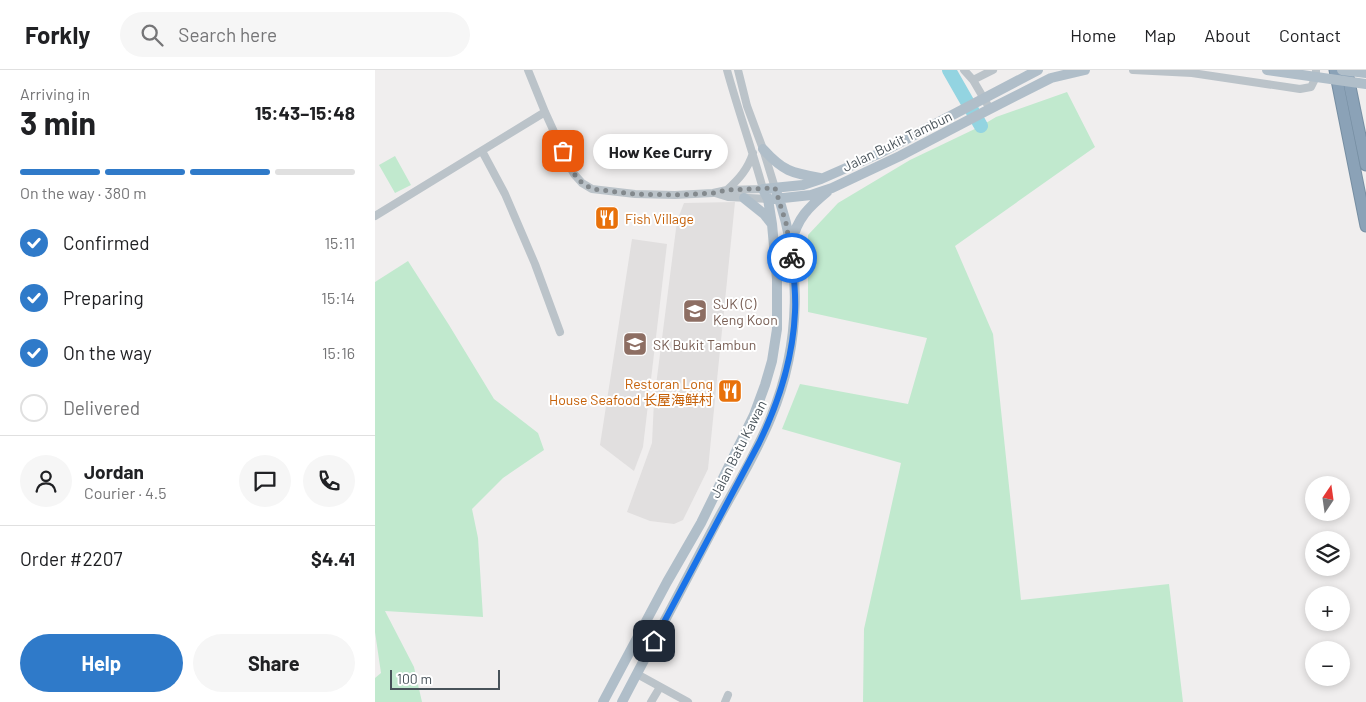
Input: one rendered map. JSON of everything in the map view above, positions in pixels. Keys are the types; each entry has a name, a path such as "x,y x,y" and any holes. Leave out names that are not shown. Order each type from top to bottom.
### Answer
{"highway":[{"path":"1335,70 1366,226"},
{"path":"1347,70 1366,165"}],"main road":[{"name":"Jalan Bukit Tambun","path":"765,194 775,188 803,185 821,179 878,154 1038,70"},
{"name":"Jalan Bukit Tambun","path":"765,194 779,199 811,195 831,188 893,160 1051,78 1085,70"},
{"path":"1267,70 1366,84"},
{"path":"1343,70 1366,74"},
{"path":"758,150 785,170 821,179"},
{"name":"Jalan Batu Kawan","path":"622,702 759,443 771,419 781,392 792,341 795,312 794,276 786,223 775,188"},
{"path":"790,248 794,230 800,219 810,206 831,188"},
{"name":"Jalan Batu Kawan","path":"603,702 701,523 754,415 765,385 777,329 777,279 775,244 765,194"},
{"path":"745,198 764,214 772,224"}],"street":[{"name":"Jalan Bukit Tambun","path":"528,70 574,174 582,183 592,189 635,194 675,195 713,193 727,190 765,194"},
{"path":"727,70 738,108 775,188"},
{"path":"738,70 758,150 765,194"},
{"path":"964,70 973,80 987,110"},
{"path":"973,80 993,70"},
{"path":"1133,70 1192,74 1300,89 1311,87 1316,70"},
{"path":"375,216 545,112"},
{"path":"727,190 739,180 758,150"},
{"path":"482,151 505,194 531,255 560,332"},
{"name":"Jalan Bukit Tambun","path":"713,193 728,197 745,198 765,194"},
{"path":"637,674 688,702"},
{"path":"651,702 660,687"}],"shaded area":[{"name":"SJK (C) Keng Koon","path":"735,202 708,469 683,520 674,524 650,521 627,512 652,443 654,401 677,221 684,203"},
{"name":"SK Bukit Tambun","path":"632,239 667,244 643,447 634,471 600,445"}],"green space":[{"path":"1067,92 1095,147 955,246 993,334 1021,600 1169,584 1183,702 863,702 864,629 901,463 782,429 800,384 908,404 927,338 808,312 808,235 838,203 910,160 996,117"},
{"path":"395,156 411,185 395,193 379,165"},
{"path":"408,261 494,399 538,433 544,450 503,478 472,509 478,538 483,617 385,611 414,667 422,702 375,702 375,678 381,673 375,632 375,282"}],"waterway":[{"path":"949,70 981,126"}],"way so far":[{"path":"563,151 574,174 582,183 592,189 609,192 675,195 775,188 786,223 792,258"}],"place":[{"name":"How Kee Curry","path":"563,151"},
{"name":"Fish Village","path":"607,218"},
{"name":"SJK (C) Keng Koon","path":"695,311"},
{"name":"SK Bukit Tambun","path":"635,344"},
{"name":"Restoran Long House Seafood 长屋海鲜村","path":"730,391"}],"route":[{"path":"654,641 759,443 771,419 781,392 792,341 795,312 792,258"}]}
